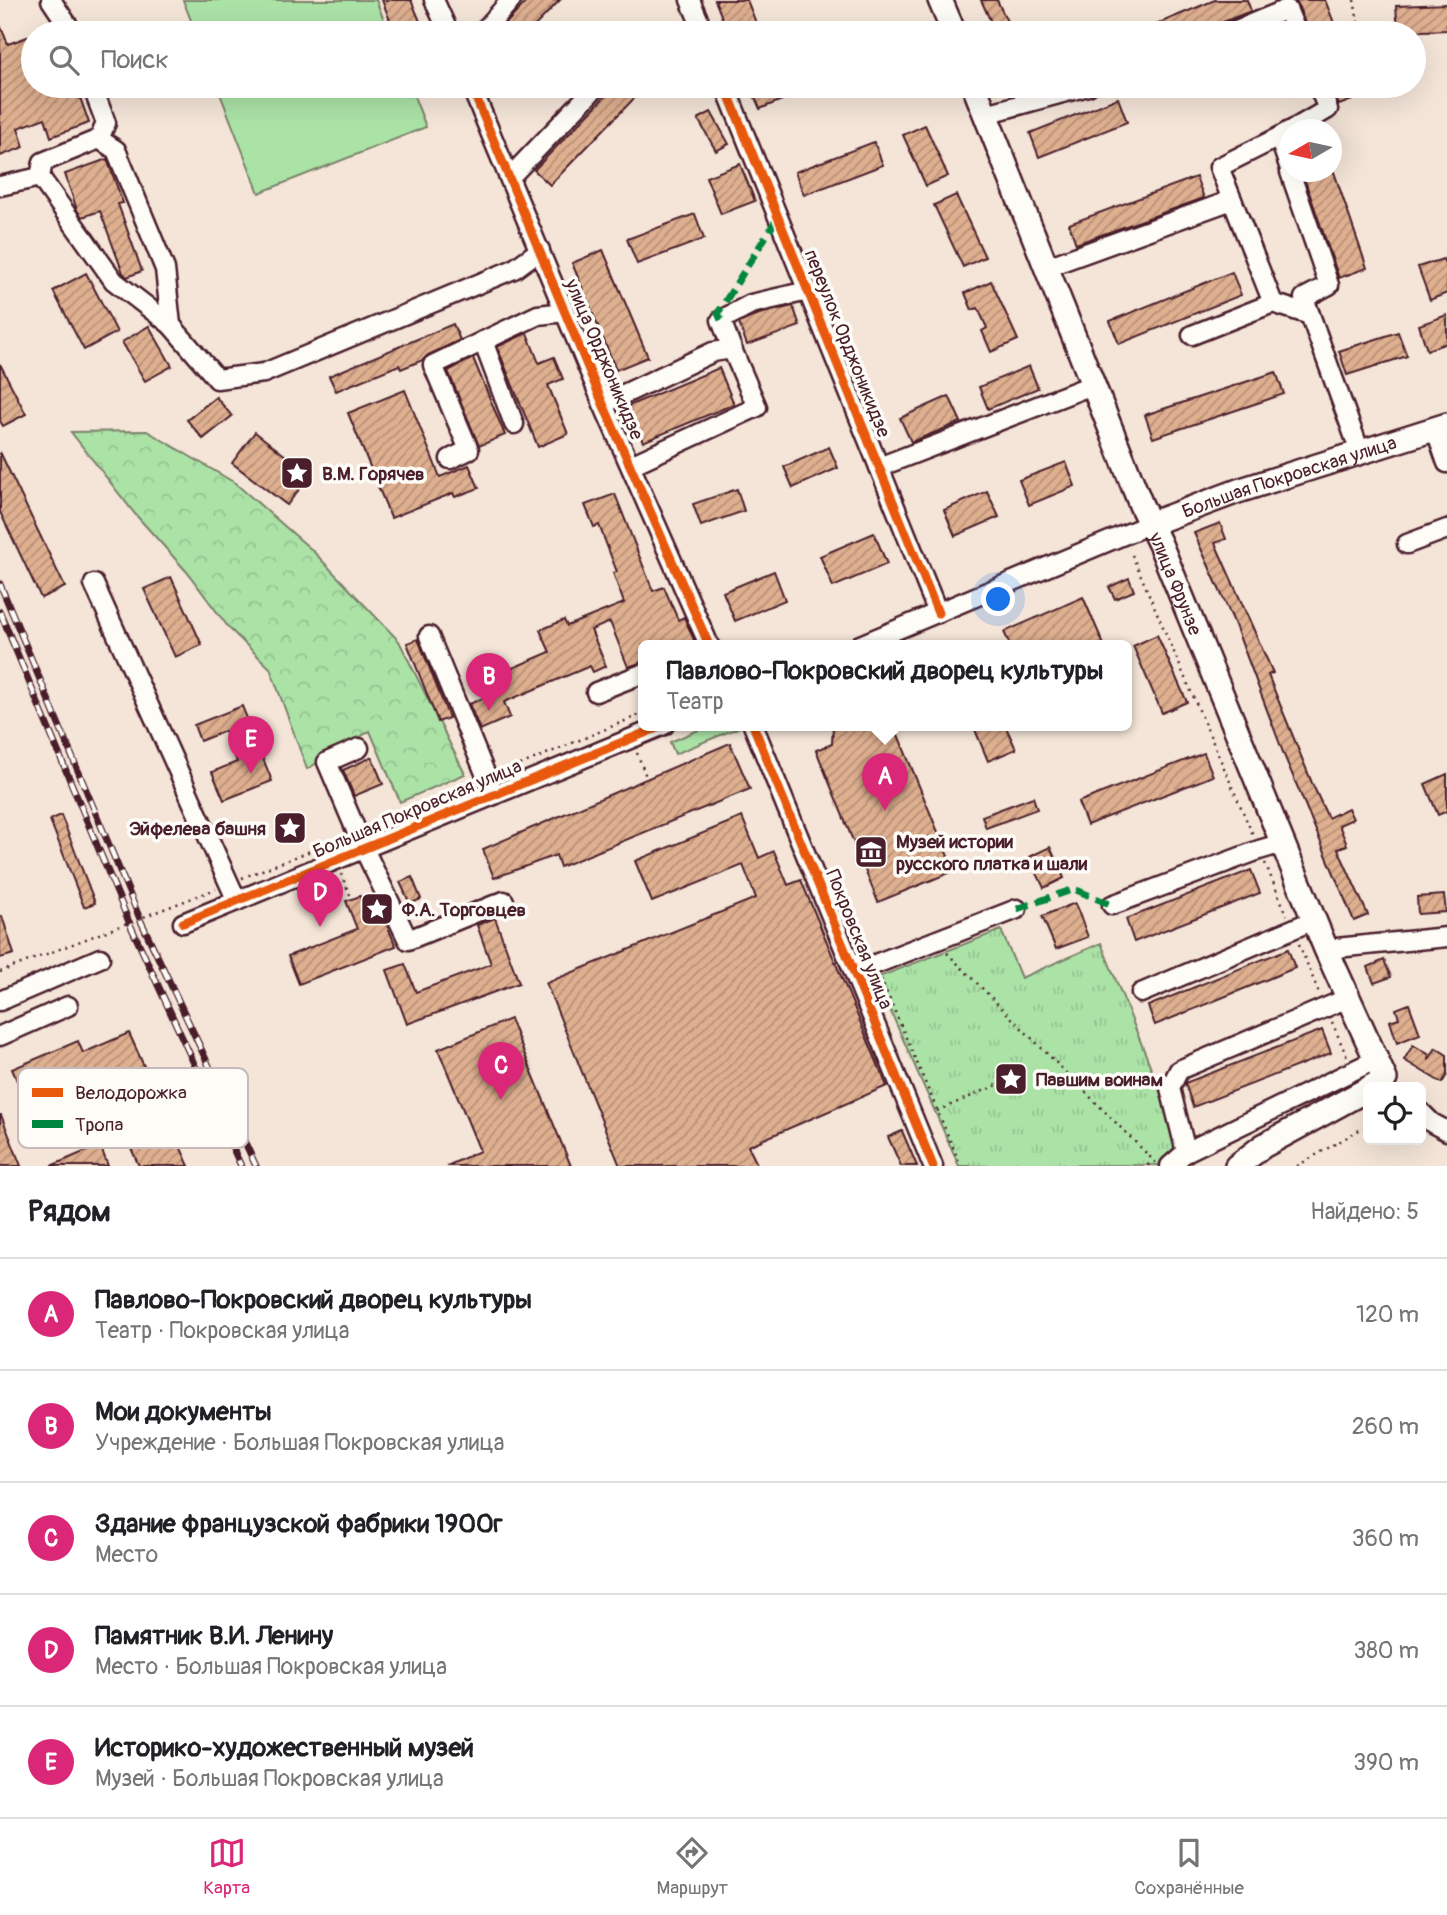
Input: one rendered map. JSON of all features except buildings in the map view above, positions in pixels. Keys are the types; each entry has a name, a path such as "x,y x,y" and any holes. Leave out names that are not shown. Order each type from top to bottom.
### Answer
{"main road":[{"path":"940,0 949,21"},
{"name":"улица Фрунзе","path":"979,98 1092,385 1348,998 1374,1079"},
{"name":"Большая Покровская улица","path":"1150,524 1238,491 1441,427"},
{"path":"1237,1166 1263,1146 1374,1079"}],"street":[{"path":"51,0 65,21"},
{"path":"434,0 444,21"},
{"path":"493,21 511,0"},
{"path":"690,0 699,21"},
{"path":"1258,21 1287,9 1292,21"},
{"path":"97,98 106,123 99,139 43,162 40,177 114,281 171,325 217,379 264,373 514,269 540,250"},
{"name":"улица Орджоникидзе","path":"476,98 603,404 707,640"},
{"path":"510,177 586,98"},
{"name":"переулок Орджоникидзе","path":"730,98 939,613"},
{"path":"986,114 1044,98"},
{"path":"1311,119 1328,110 1323,98"},
{"path":"1273,303 1219,167 1279,136"},
{"path":"99,139 116,150 165,269 171,325"},
{"path":"0,186 40,177"},
{"path":"1294,182 1329,285 1304,298 1360,452"},
{"path":"1047,267 1232,200"},
{"path":"631,466 757,407 721,320 751,304 808,290"},
{"path":"1192,335 1273,303 1310,315"},
{"path":"450,459 469,450 433,365 537,315 565,312"},
{"path":"483,341 514,424"},
{"path":"603,404 713,352 732,349"},
{"path":"879,467 1092,385"},
{"path":"1441,427 1447,463"},
{"name":"Большая Покровская улица","path":"872,640 1150,524"},
{"path":"1407,544 1447,529"},
{"path":"94,584 237,901"},
{"path":"429,636 488,791"},
{"path":"596,692 638,675"},
{"name":"Большая Покровская улица","path":"183,922 438,818 488,791 648,731"},
{"name":"Покровская улица","path":"755,731 933,1166"},
{"path":"359,748 327,762 364,849 408,940 504,901"},
{"path":"1112,905 1283,843"},
{"path":"855,972 1017,909"},
{"path":"1141,993 1314,920"},
{"path":"1326,949 1447,937"},
{"path":"0,1001 100,958"},
{"path":"1186,1152 1170,1088 1179,1070 1348,998"},
{"path":"0,1036 68,1006"},
{"path":"1170,1166 1186,1152 1374,1079"},
{"path":"1426,1117 1447,1131"}],"path":[{"path":"1354,0 1358,21"},
{"path":"1132,555 1325,1007 1374,1079"},
{"path":"439,799 466,788 488,791 638,716"},
{"path":"636,751 647,779"},
{"path":"340,871 351,895"},
{"path":"935,941 1155,1162 1146,1166"},
{"path":"874,964 961,1166"},
{"path":"937,1111 1011,1079"},
{"path":"1297,1166 1363,1128"}],"green space":[{"path":"183,0 376,0 384,21 191,21"},
{"path":"222,98 415,98 426,127 259,193"},
{"path":"147,431 235,483 312,550 399,641 465,774 400,802 370,731 307,769 270,668 229,628 187,572 135,514 71,432"},
{"path":"696,731 730,731 675,754 670,742"},
{"path":"1001,930 1021,978 1101,943 1180,1140 1161,1165 959,1166 876,978"}],"railway":[{"path":"0,584 140,919 210,1068"},
{"path":"0,612 129,922 196,1068"},
{"path":"233,1148 241,1166"},
{"path":"248,1148 256,1166"}],"marked path":[{"path":"721,320 718,313 778,217"},
{"path":"1017,909 1074,889 1112,905"}],"cycle path":[{"path":"476,98 603,404 707,640"},
{"path":"730,98 938,613"},
{"path":"183,923 649,731"},
{"path":"755,731 933,1166"}],"place":[{"name":"В.М. Горячев","path":"297,473"},
{"name":"Мои документы","path":"489,711"},
{"name":"Историко-художественный музей","path":"251,774"},
{"name":"Павлово-Покровский дворец культуры","path":"885,811"},
{"name":"Эйфелева башня","path":"290,828"},
{"name":"Музей истории русского платка и шали","path":"871,852"},
{"name":"Ф.А. Торговцев","path":"377,909"},
{"name":"Памятник В.И. Ленину","path":"320,927"},
{"name":"Павшим воинам","path":"1011,1079"},
{"name":"Здание французской фабрики 1900г","path":"501,1100"}]}
